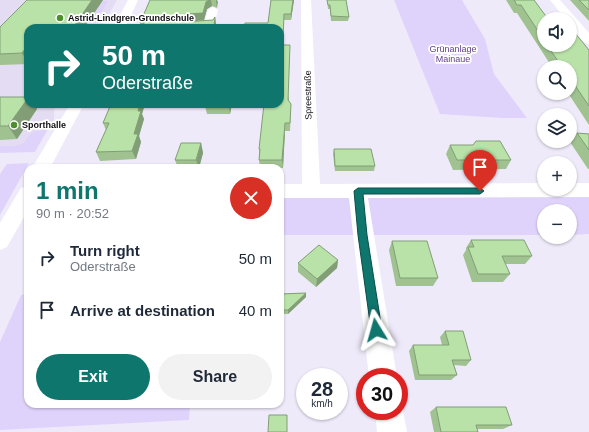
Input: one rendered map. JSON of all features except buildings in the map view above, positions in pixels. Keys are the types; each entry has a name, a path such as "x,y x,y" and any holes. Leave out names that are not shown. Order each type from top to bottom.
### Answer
{"street":[{"path":"121,24 133,0"},
{"name":"Spreestraße","path":"306,0 311,191"},
{"path":"555,0 589,40"},
{"path":"210,24 213,10"},
{"path":"43,164 75,108"},
{"path":"284,191 589,190"},
{"path":"358,191 383,368"},
{"path":"0,241 24,200"},
{"path":"390,420 392,432"}],"shaded area":[{"path":"0,0 117,0 103,24 24,24 24,108 55,108 54,120 36,149 0,150"}],"green space":[{"name":"Grünanlage Mainaue","path":"394,0 462,0 485,39 494,74 527,118 440,114"},
{"path":"102,1 108,1 94,24 86,24"},
{"path":"47,130 35,152 0,153 0,146 16,146 24,143 29,135 35,131"},
{"path":"29,163 24,164 24,172 0,215 0,174 7,164"},
{"path":"589,196 589,234 577,235 577,204 537,204 537,235 284,235 284,197"},
{"path":"21,295 24,295 24,408 190,408 189,420 0,430 0,342"}],"place":[{"name":"Astrid-Lindgren-Grundschule","path":"60,18"},
{"name":"Sporthalle","path":"14,125"}],"route":[{"path":"376,330 358,191 480,191"}]}
